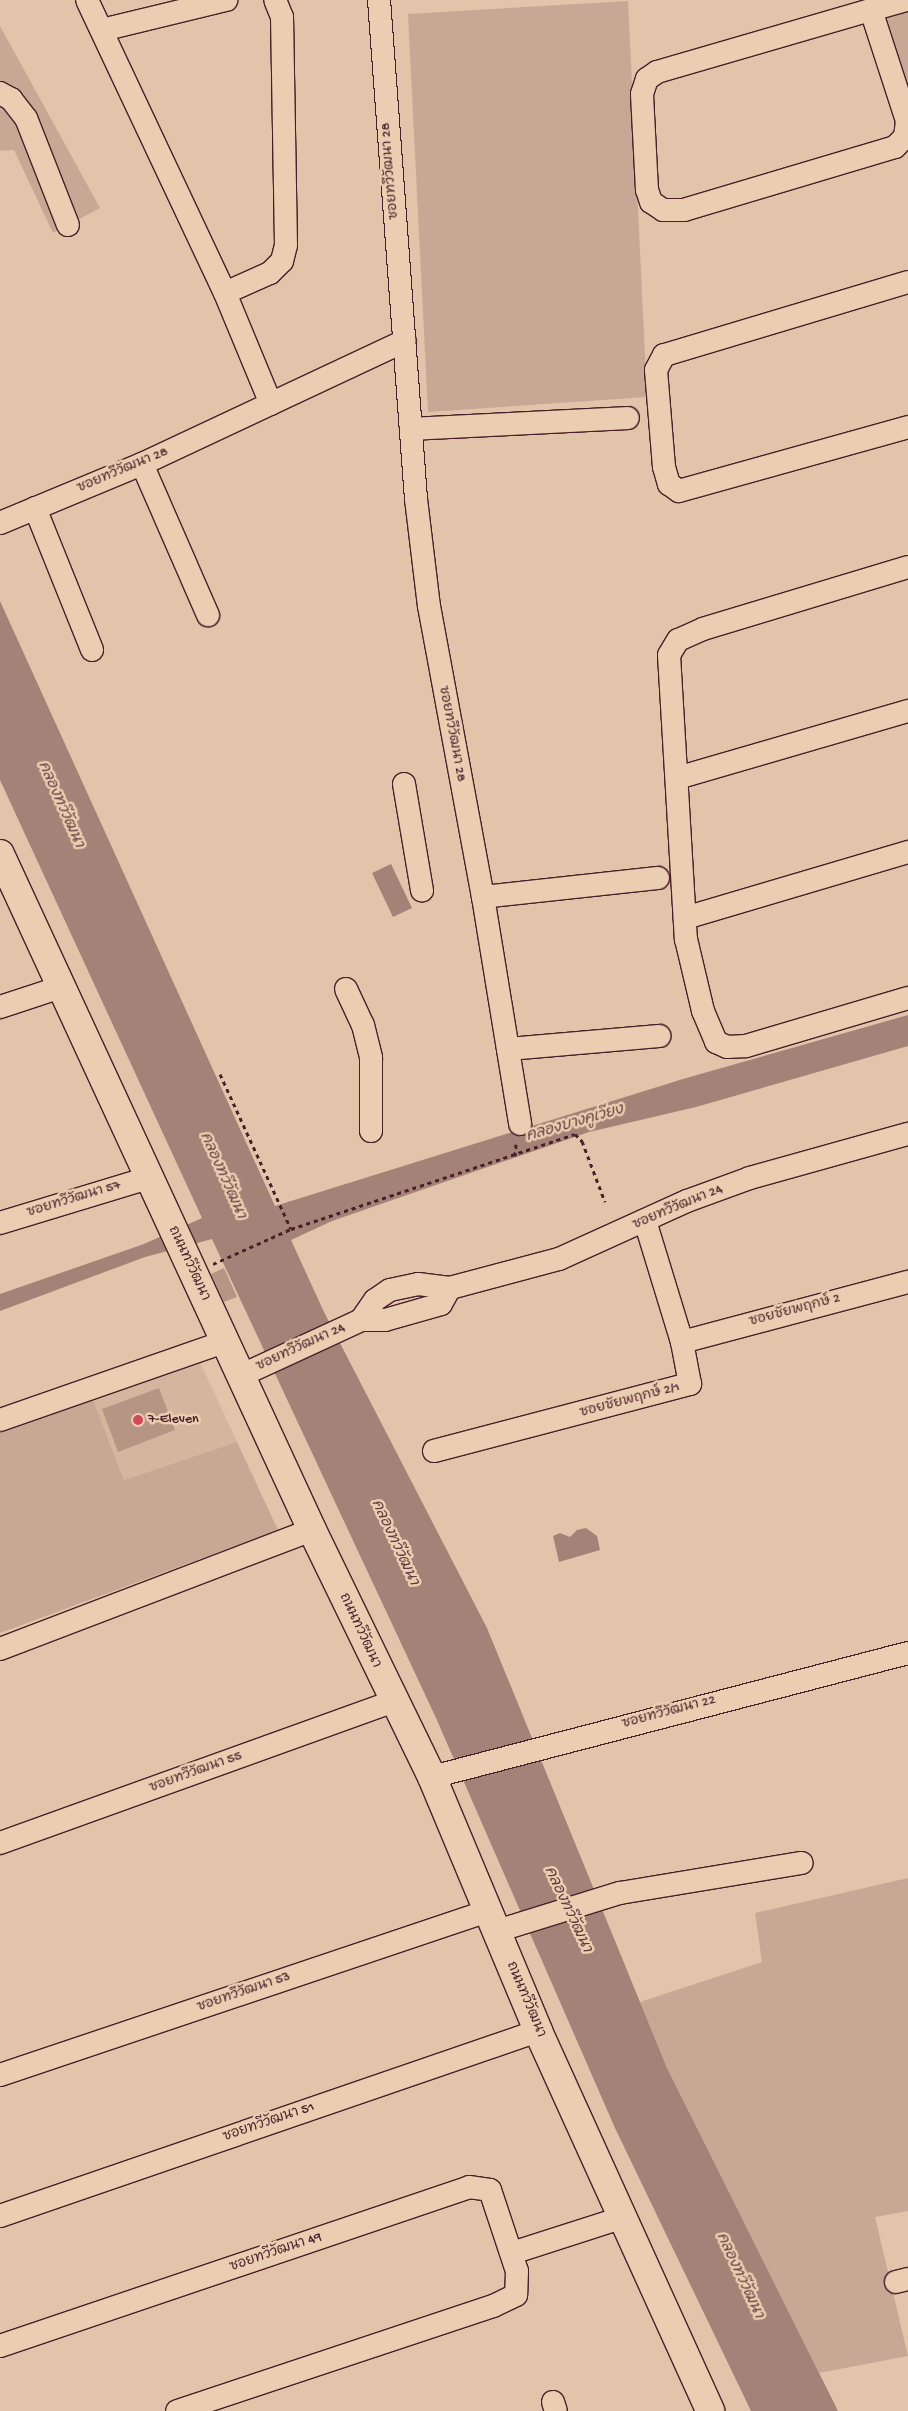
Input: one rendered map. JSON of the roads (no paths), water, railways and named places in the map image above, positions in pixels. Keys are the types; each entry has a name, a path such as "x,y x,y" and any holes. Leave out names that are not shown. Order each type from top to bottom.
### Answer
{"main road":[{"name":"ถนนทวีวัฒนา","path":"0,854 180,1249 392,1702 432,1777 538,2031 710,2411"}],"street":[{"path":"87,0 225,293 271,404"},
{"path":"102,30 226,0"},
{"path":"225,293 270,273 282,260 286,245 282,17 275,0"},
{"name":"ซอยทวีวัฒนา 28","path":"379,0 411,429 430,615 483,897 520,1124"},
{"path":"871,10 907,121 906,137 895,147 684,210 663,210 651,202 647,190 642,94 647,79 657,72 871,10 906,0"},
{"path":"0,93 11,99 26,118 68,225"},
{"path":"908,282 664,355 656,370 664,467 669,484 679,492 908,427"},
{"name":"ซอยทวีวัฒนา 28","path":"0,523 142,464 405,342"},
{"path":"411,429 628,418"},
{"path":"142,464 208,615"},
{"path":"36,508 92,650"},
{"path":"908,566 703,629 678,640 669,655 685,918 702,1011 716,1042 727,1047 746,1046 908,998"},
{"path":"677,778 908,711"},
{"path":"404,784 422,890"},
{"path":"685,918 908,852"},
{"path":"483,897 658,878"},
{"path":"0,1008 61,987"},
{"path":"346,989 364,1025 371,1058 371,1132"},
{"path":"508,1049 659,1036"},
{"name":"ซอยทวีวัฒนา 24","path":"240,1376 351,1324 385,1320 441,1304 450,1288 559,1259 750,1178 908,1134"},
{"name":"ซอยทวีวัฒนา 57","path":"0,1223 148,1178"},
{"name":"ซอยชัยพฤกษ์ 2/1","path":"434,1451 684,1388 690,1384 682,1342 645,1221"},
{"name":"ซอยชัยพฤกษ์ 2","path":"682,1342 908,1282"},
{"path":"0,1420 224,1342"},
{"path":"0,1649 312,1530"},
{"name":"ซอยทวีวัฒนา 22","path":"432,1777 458,1767 908,1653"},
{"name":"ซอยทวีวัฒนา 55","path":"0,1843 392,1702"},
{"name":"ซอยทวีวัฒนา 53","path":"0,2075 492,1921 523,1923 620,1893 802,1863"},
{"name":"ซอยทวีวัฒนา 51","path":"0,2216 538,2031"},
{"name":"ซอยทวีวัฒนา 49","path":"0,2346 469,2187 490,2190 517,2271 516,2295 493,2306 176,2411"},
{"path":"512,2253 621,2218"}],"water":[{"path":"0,601 275,1206 683,1079 908,1015 908,1046 696,1107 589,1132 332,1221 291,1240 324,1312 487,1628 667,2068 838,2411 751,2411 615,2128 436,1718 212,1239 145,1257 0,1311 0,1294 144,1244 202,1218 0,780"},
{"path":"391,864 412,908 393,917 372,873"},
{"path":"586,1528 597,1536 600,1550 559,1562 553,1536 560,1533 570,1537 577,1530"}],"place":[{"name":"7-Eleven","path":"138,1420"}],"water label":[{"name":"คลองทวีวัฒนา","path":"60,805"},
{"name":"คลองบางคูเวียง","path":"575,1124"},
{"name":"คลองทวีวัฒนา","path":"222,1176"},
{"name":"คลองทวีวัฒนา","path":"394,1543"},
{"name":"คลองทวีวัฒนา","path":"567,1910"},
{"name":"คลองทวีวัฒนา","path":"739,2276"}]}
